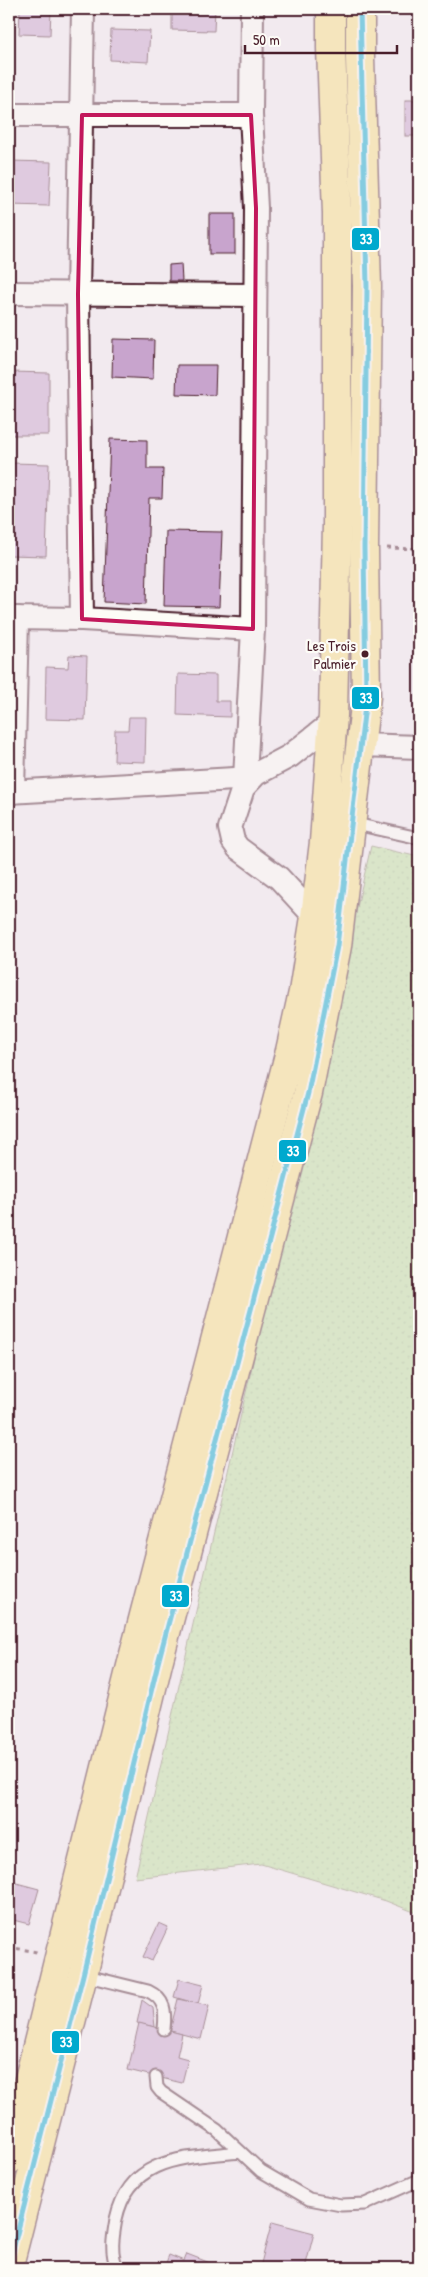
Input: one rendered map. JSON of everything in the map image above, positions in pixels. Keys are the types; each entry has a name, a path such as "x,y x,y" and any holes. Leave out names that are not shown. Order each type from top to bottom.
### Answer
{"main road":[{"path":"9,2160 133,1658 304,992 324,842 333,722 337,214 330,48 331,9"},
{"path":"9,2265 83,1975 158,1664 308,1093 337,946 366,697 364,548 367,286 360,9"}],"street":[{"path":"82,619 78,294 84,9"},
{"path":"252,9 252,115 256,208 253,629 249,778 239,796 230,828 233,841 238,848 279,878 315,917"},
{"path":"9,115 252,115"},
{"path":"9,293 255,295"},
{"path":"253,629 82,619 13,618 11,792 249,778 290,756 333,722"},
{"path":"361,745 419,747"}],"lane":[{"path":"351,823 419,838"},
{"path":"83,1975 148,1991 156,1995 162,2002 165,2011 164,2029"},
{"path":"156,2077 157,2087 161,2092 217,2130 261,2171 309,2199 327,2203 365,2204 419,2180"},
{"path":"117,2268 112,2250 117,2214 125,2196 141,2174 160,2164 179,2159 240,2152"}],"path":[{"path":"364,548 419,549"}],"highlighted area":[{"path":"82,115 251,115 256,208 253,629 82,619 78,294"}],"green space":[{"path":"371,846 419,857 419,1914 386,1901 261,1864 135,1878"}],"building":[{"path":"20,9 51,9 50,35 19,34"},
{"path":"172,9 215,9 214,31 172,30"},
{"path":"417,9 419,9 419,38 416,38"},
{"path":"111,30 150,31 148,62 110,60"},
{"path":"405,100 419,100 419,136 405,136"},
{"path":"9,161 51,162 49,206 9,205"},
{"path":"209,214 235,214 235,254 209,254"},
{"path":"181,264 182,281 169,281 169,265"},
{"path":"113,339 154,340 153,379 112,377"},
{"path":"177,365 216,365 215,395 176,394"},
{"path":"12,372 49,373 49,435 12,435"},
{"path":"110,439 147,440 147,469 163,469 162,498 149,498 146,604 104,602"},
{"path":"11,463 49,464 46,556 9,555"},
{"path":"166,531 222,532 219,607 164,606"},
{"path":"69,655 87,656 85,720 45,719 46,667 68,668"},
{"path":"178,674 216,675 216,701 230,701 230,717 177,715"},
{"path":"129,717 146,717 145,762 114,761 115,730 128,730"},
{"path":"9,1881 39,1889 29,1924 9,1919"},
{"path":"159,1923 168,1927 152,1961 143,1957"},
{"path":"179,1979 203,1985 198,2004 174,1997"},
{"path":"178,1999 209,2006 201,2039 170,2031"},
{"path":"142,2000 153,2008 155,2027 137,2023"},
{"path":"139,2023 182,2034 177,2056 188,2059 182,2083 128,2070"},
{"path":"272,2222 314,2233 305,2268 260,2267"},
{"path":"187,2254 218,2266 217,2268 164,2268 169,2255 184,2261"}],"transit line":[{"name":"33","path":"9,2265 83,1975 158,1663 308,1093 337,946 366,697 364,548 367,286 360,9"}],"place":[{"name":"Les Trois Palmier","path":"365,654"}]}
